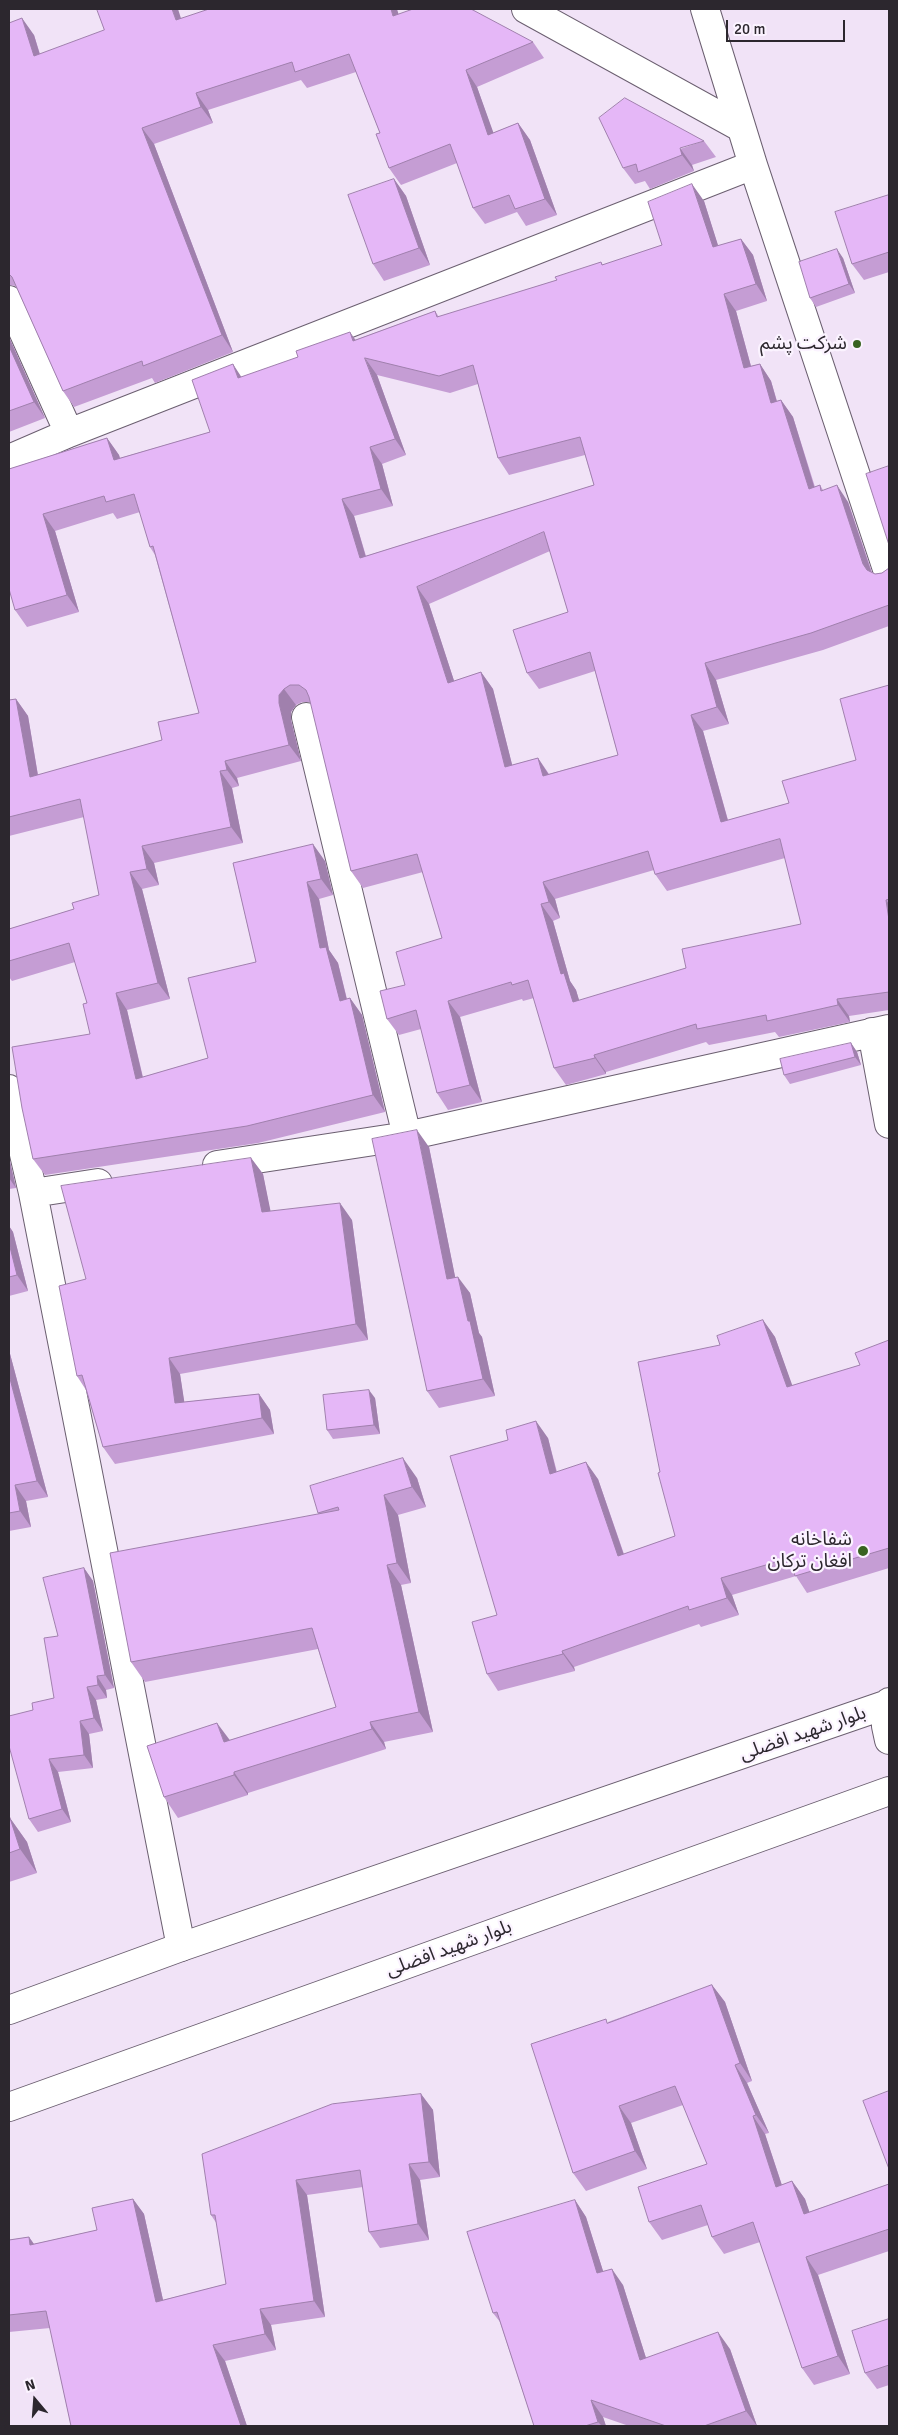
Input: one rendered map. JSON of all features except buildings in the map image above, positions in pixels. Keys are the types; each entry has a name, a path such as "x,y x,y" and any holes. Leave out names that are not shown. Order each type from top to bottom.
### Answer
{"street":[{"path":"526,9 740,127"},
{"path":"705,9 740,127 889,576"},
{"path":"9,459 69,433 753,165"},
{"path":"9,300 69,433"},
{"path":"306,717 407,1136"},
{"path":"190,1169 407,1136 880,1030 889,1124"},
{"path":"9,1090 33,1193 181,1947"},
{"path":"33,1193 121,1180"},
{"path":"889,1703 886,1726 889,1740"},
{"name":"بلوار شهید افضلی","path":"9,2010 181,1947 889,1703"},
{"name":"بلوار شهید افضلی","path":"9,2107 889,1791"}],"place":[{"name":"شرکت پشم","path":"857,344"},
{"name":"شفاخانه افغان ترکان","path":"863,1551"}]}
